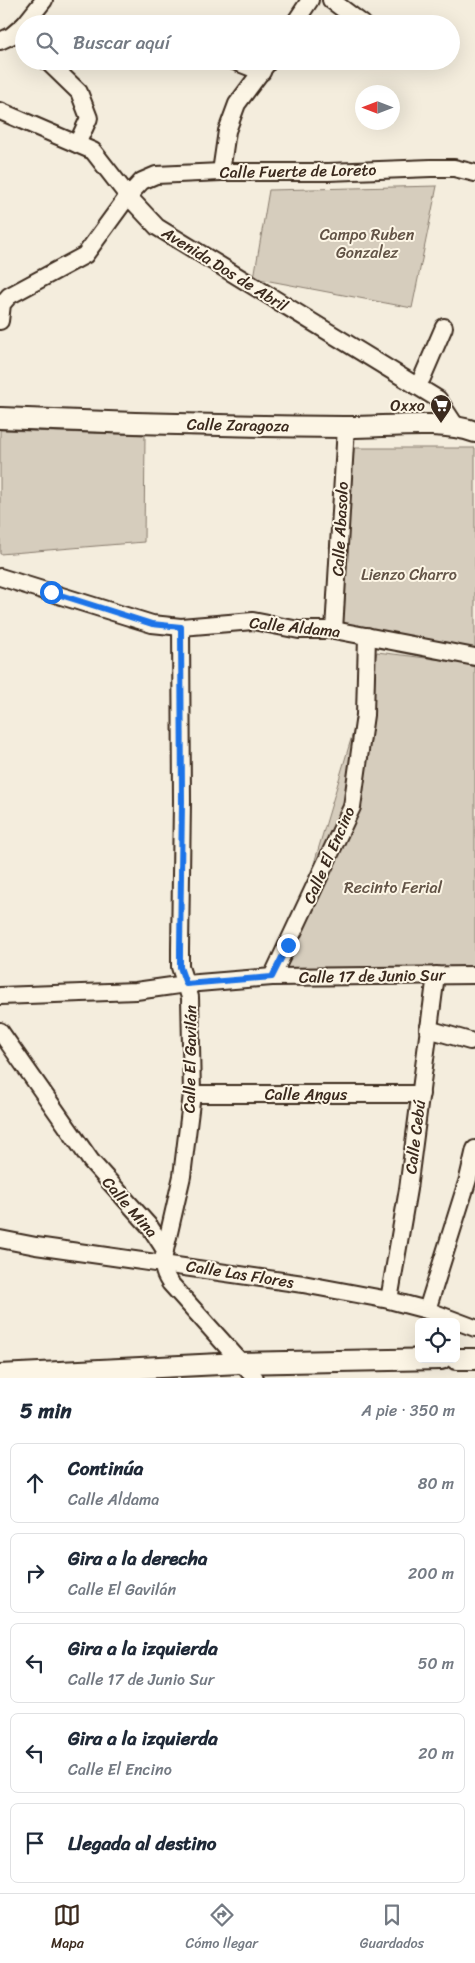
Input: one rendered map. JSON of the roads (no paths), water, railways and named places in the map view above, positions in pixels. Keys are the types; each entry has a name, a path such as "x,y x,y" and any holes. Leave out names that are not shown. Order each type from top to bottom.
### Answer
{"main road":[{"name":"Calle Zaragoza","path":"0,418 148,424 346,427 455,426 475,432"},
{"path":"460,1359 475,1359"},
{"path":"1,1374 240,1363 415,1360"}],"street":[{"path":"32,15 44,0"},
{"path":"300,15 310,0"},
{"path":"331,0 351,15"},
{"path":"56,70 79,92 89,118 76,144"},
{"path":"220,172 227,131 237,104 263,70"},
{"name":"Avenida Dos de Abril","path":"0,110 94,151 128,196 157,227 438,399 455,426"},
{"name":"Calle Fuerte de Loreto","path":"0,321 2,304 9,296 85,255 128,196 142,181 156,176 220,172 328,172 431,168 454,168 475,173"},
{"path":"416,386 422,378 444,327"},
{"name":"Calle Abasolo","path":"334,630 346,427"},
{"name":"Calle Aldama","path":"0,577 152,624 181,627 253,621 299,630 334,630 475,657"},
{"name":"Calle El Gavilán","path":"164,1256 182,1176 192,1094 190,997 180,967 182,801 181,627"},
{"name":"Calle El Encino","path":"272,977 352,807 365,715 367,636"},
{"name":"Calle Cebú","path":"389,1300 408,1189 436,974"},
{"name":"Calle 17 de Junio Sur","path":"0,996 136,991 186,984 272,977 475,975"},
{"path":"428,1029 470,1041"},
{"name":"Calle Mina","path":"0,1031 91,1162 150,1227 164,1256 164,1273 170,1283 255,1378"},
{"name":"Calle Angus","path":"192,1094 421,1094"},
{"path":"427,1310 472,1178 475,1149"},
{"name":"Calle Las Flores","path":"0,1239 36,1246 164,1256 389,1300 427,1310 475,1328"}],"place":[{"name":"Oxxo","path":"441,424"}],"park label":[{"name":"Campo Ruben Gonzalez","path":"367,243"},
{"name":"Lienzo Charro","path":"409,574"},
{"name":"Recinto Ferial","path":"393,887"}]}
